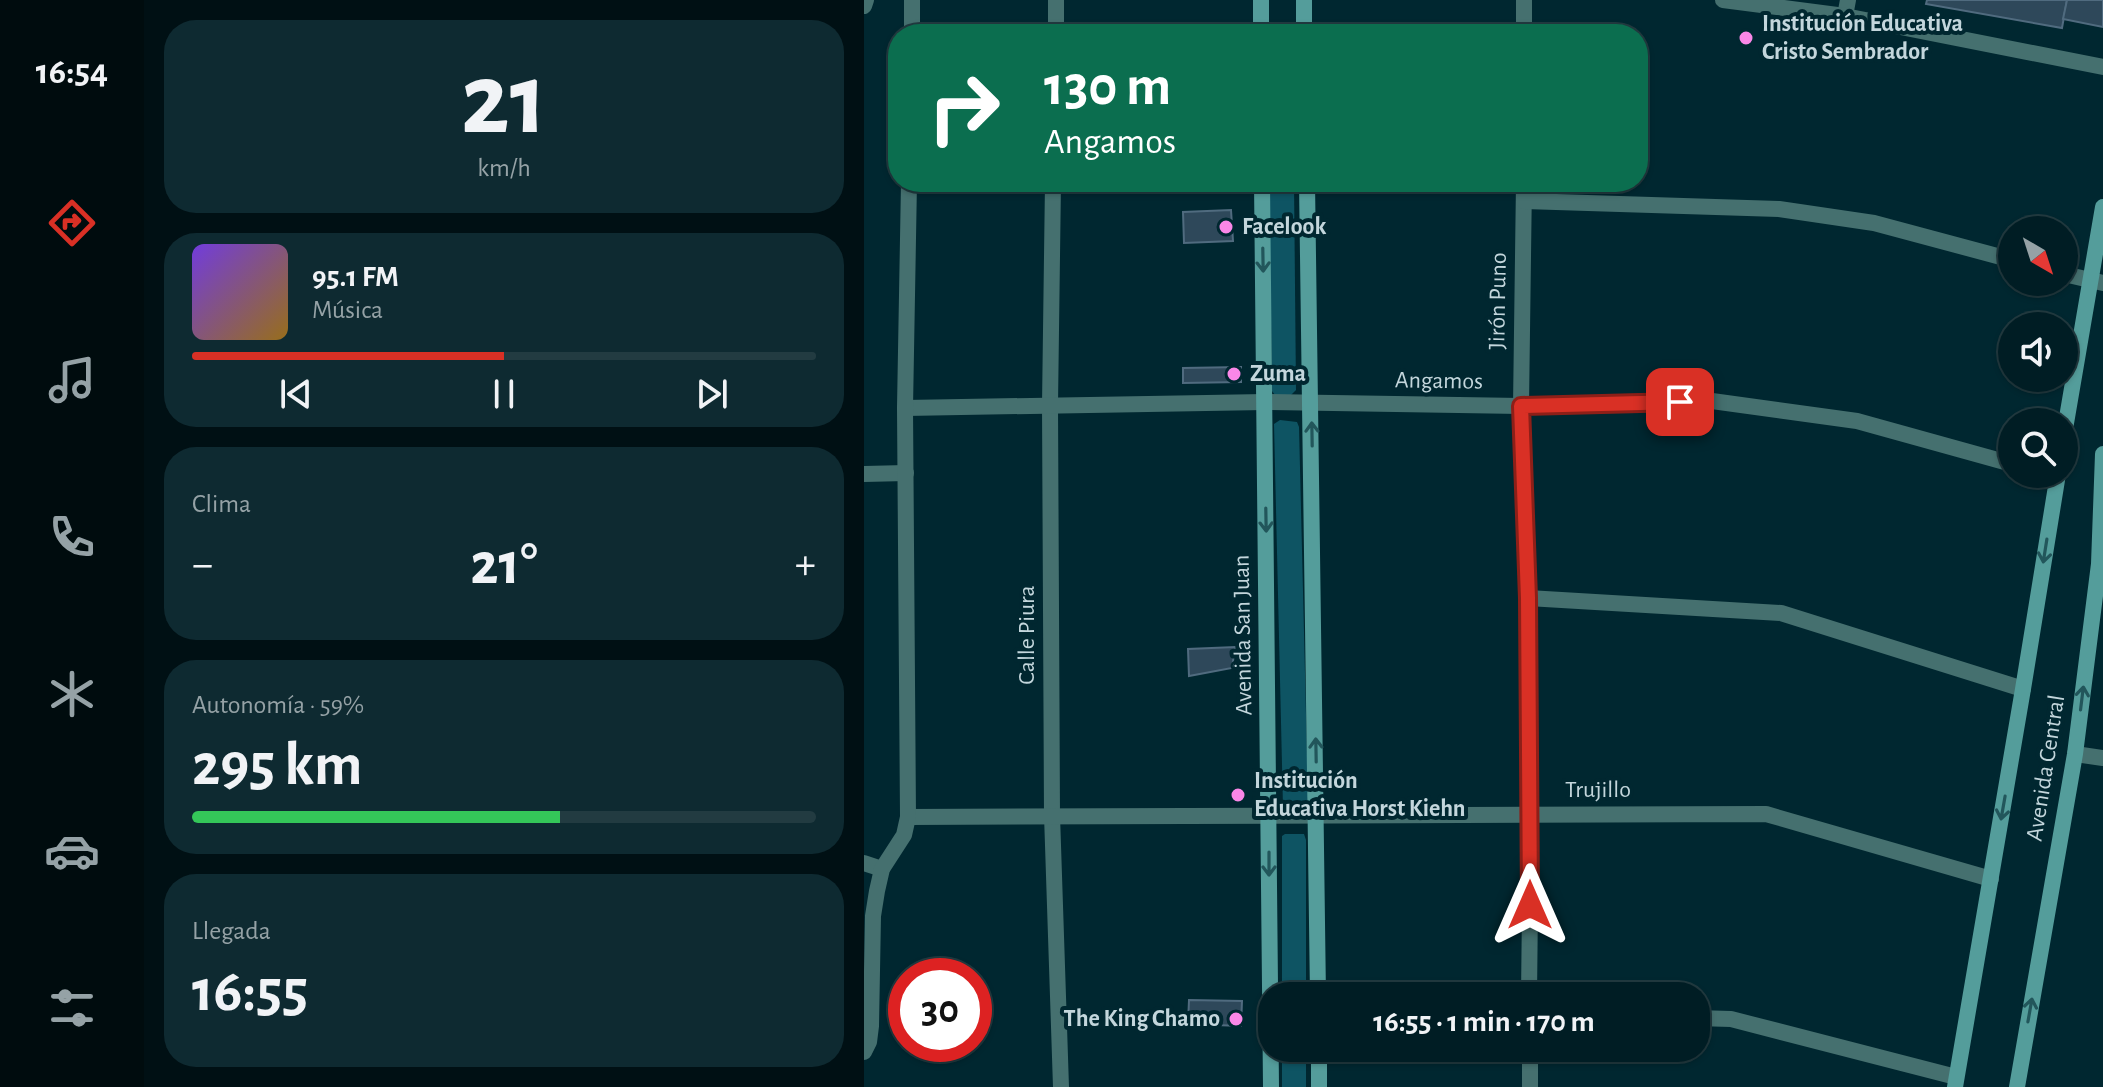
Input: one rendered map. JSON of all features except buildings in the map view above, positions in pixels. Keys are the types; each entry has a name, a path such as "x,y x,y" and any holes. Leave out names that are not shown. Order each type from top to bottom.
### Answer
{"main road":[{"path":"1261,0 1261,24"},
{"path":"1304,0 1304,24"},
{"name":"Avenida San Juan","path":"1262,192 1271,1087"},
{"path":"1307,192 1318,982"},
{"path":"2070,408 2096,282 2103,207"},
{"name":"Avenida Central","path":"2017,1087 2075,754 2101,564 2103,454"},
{"name":"Avenida Central","path":"1956,1082 2023,689 2053,488"},
{"path":"1319,1062 1319,1087"}],"street":[{"path":"864,6 866,0"},
{"path":"912,0 912,24"},
{"path":"1056,0 1056,24"},
{"path":"1524,0 1524,24"},
{"path":"1723,0 1847,8 2103,67"},
{"path":"864,1052 871,1026 873,916 882,869 904,835 908,817 905,408 909,192"},
{"name":"Calle Piura","path":"1053,192 1050,405 1052,815 1061,1087"},
{"name":"Jirón Puno","path":"1524,192 1521,406 1528,598 1529,982"},
{"path":"1524,201 1779,209 1874,223 1998,256"},
{"name":"Angamos","path":"905,408 1265,402 1521,406 1712,401 1857,421 1998,460"},
{"path":"864,474 906,473"},
{"path":"1528,598 1781,613 2023,689"},
{"path":"2075,754 2103,758"},
{"name":"Trujillo","path":"908,817 1766,814 1991,879"},
{"path":"864,863 882,869"},
{"path":"1710,1018 1731,1019 1956,1082"},
{"path":"1530,1062 1530,1087"}],"shaded area":[{"path":"1269,192 1294,192 1296,390 1289,397 1275,395 1272,391"},
{"path":"1280,420 1297,422 1299,427 1308,797 1306,809 1288,810 1283,807 1274,424"},
{"path":"1304,834 1306,840 1306,982 1282,982 1282,836"},
{"path":"1282,1062 1306,1062 1306,1087 1282,1087"}],"place":[{"name":"Institución Educativa Cristo Sembrador","path":"1746,38"},
{"name":"Facelook","path":"1226,227"},
{"name":"Zuma","path":"1234,374"},
{"name":"Institución Educativa Horst Kiehn","path":"1238,795"},
{"name":"The King Chamo","path":"1236,1019"}],"route":[{"path":"1530,905 1528,598 1521,406 1680,402"}]}
